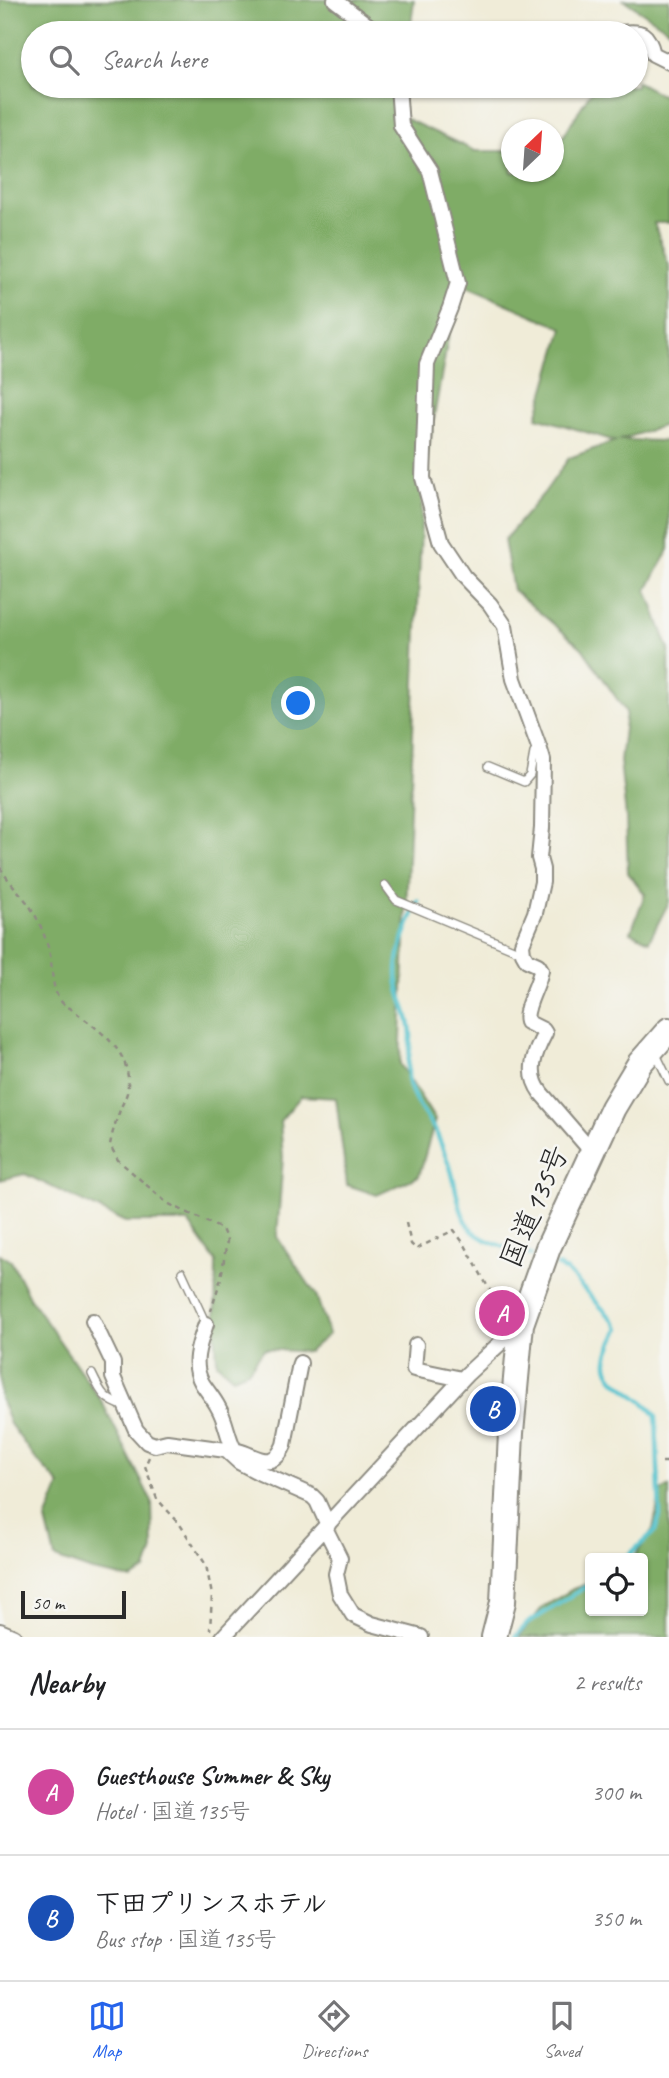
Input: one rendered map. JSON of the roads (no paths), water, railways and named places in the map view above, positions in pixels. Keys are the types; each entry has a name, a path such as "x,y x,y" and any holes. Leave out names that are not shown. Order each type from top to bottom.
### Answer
{"highway":[{"name":"国道135号","path":"494,1637 503,1602 516,1355 522,1319 548,1248 592,1152 629,1079 661,1038"}],"street":[{"path":"335,0 362,21"},
{"path":"648,38 653,54 669,62"},
{"path":"399,98 401,126 430,171 458,283 427,364 423,478 441,543 463,576 490,604 505,626 514,679 543,760 539,858 542,882 535,913 522,944 527,960 538,965 541,970 525,1014 527,1022 545,1033 532,1067 536,1086 592,1152"},
{"path":"223,1637 462,1379 522,1319"},
{"path":"93,1321 113,1363 113,1377 136,1430 147,1442 155,1445 167,1442 230,1450 265,1461 272,1460 278,1456 284,1445 300,1363"},
{"path":"206,1324 195,1367 200,1381 220,1409 230,1450 239,1462 312,1496 317,1501 340,1558 336,1574 340,1594 352,1615 372,1624 421,1637"},
{"path":"416,1345 414,1369 462,1379"},
{"path":"0,1632 14,1637"}],"lane":[{"path":"488,767 524,782 530,775 534,753 540,750"},
{"path":"385,886 396,900 523,953"},
{"path":"661,1038 669,1081"},
{"path":"182,1272 206,1324"},
{"path":"92,1374 102,1394 112,1403 126,1408"}],"waterway":[{"path":"418,901 402,941 397,973 399,991 411,1029 409,1083 417,1102 435,1130 451,1170 462,1213 470,1228 489,1241 531,1255"},
{"path":"558,1266 568,1272 615,1322 619,1329 609,1352 608,1369 612,1376 656,1417 660,1516 655,1531 631,1553"},
{"path":"515,1637 528,1623 585,1587"}],"place":[{"name":"Guesthouse Summer & Sky","path":"502,1313"},
{"name":"下田プリンスホテル","path":"493,1409"}]}
